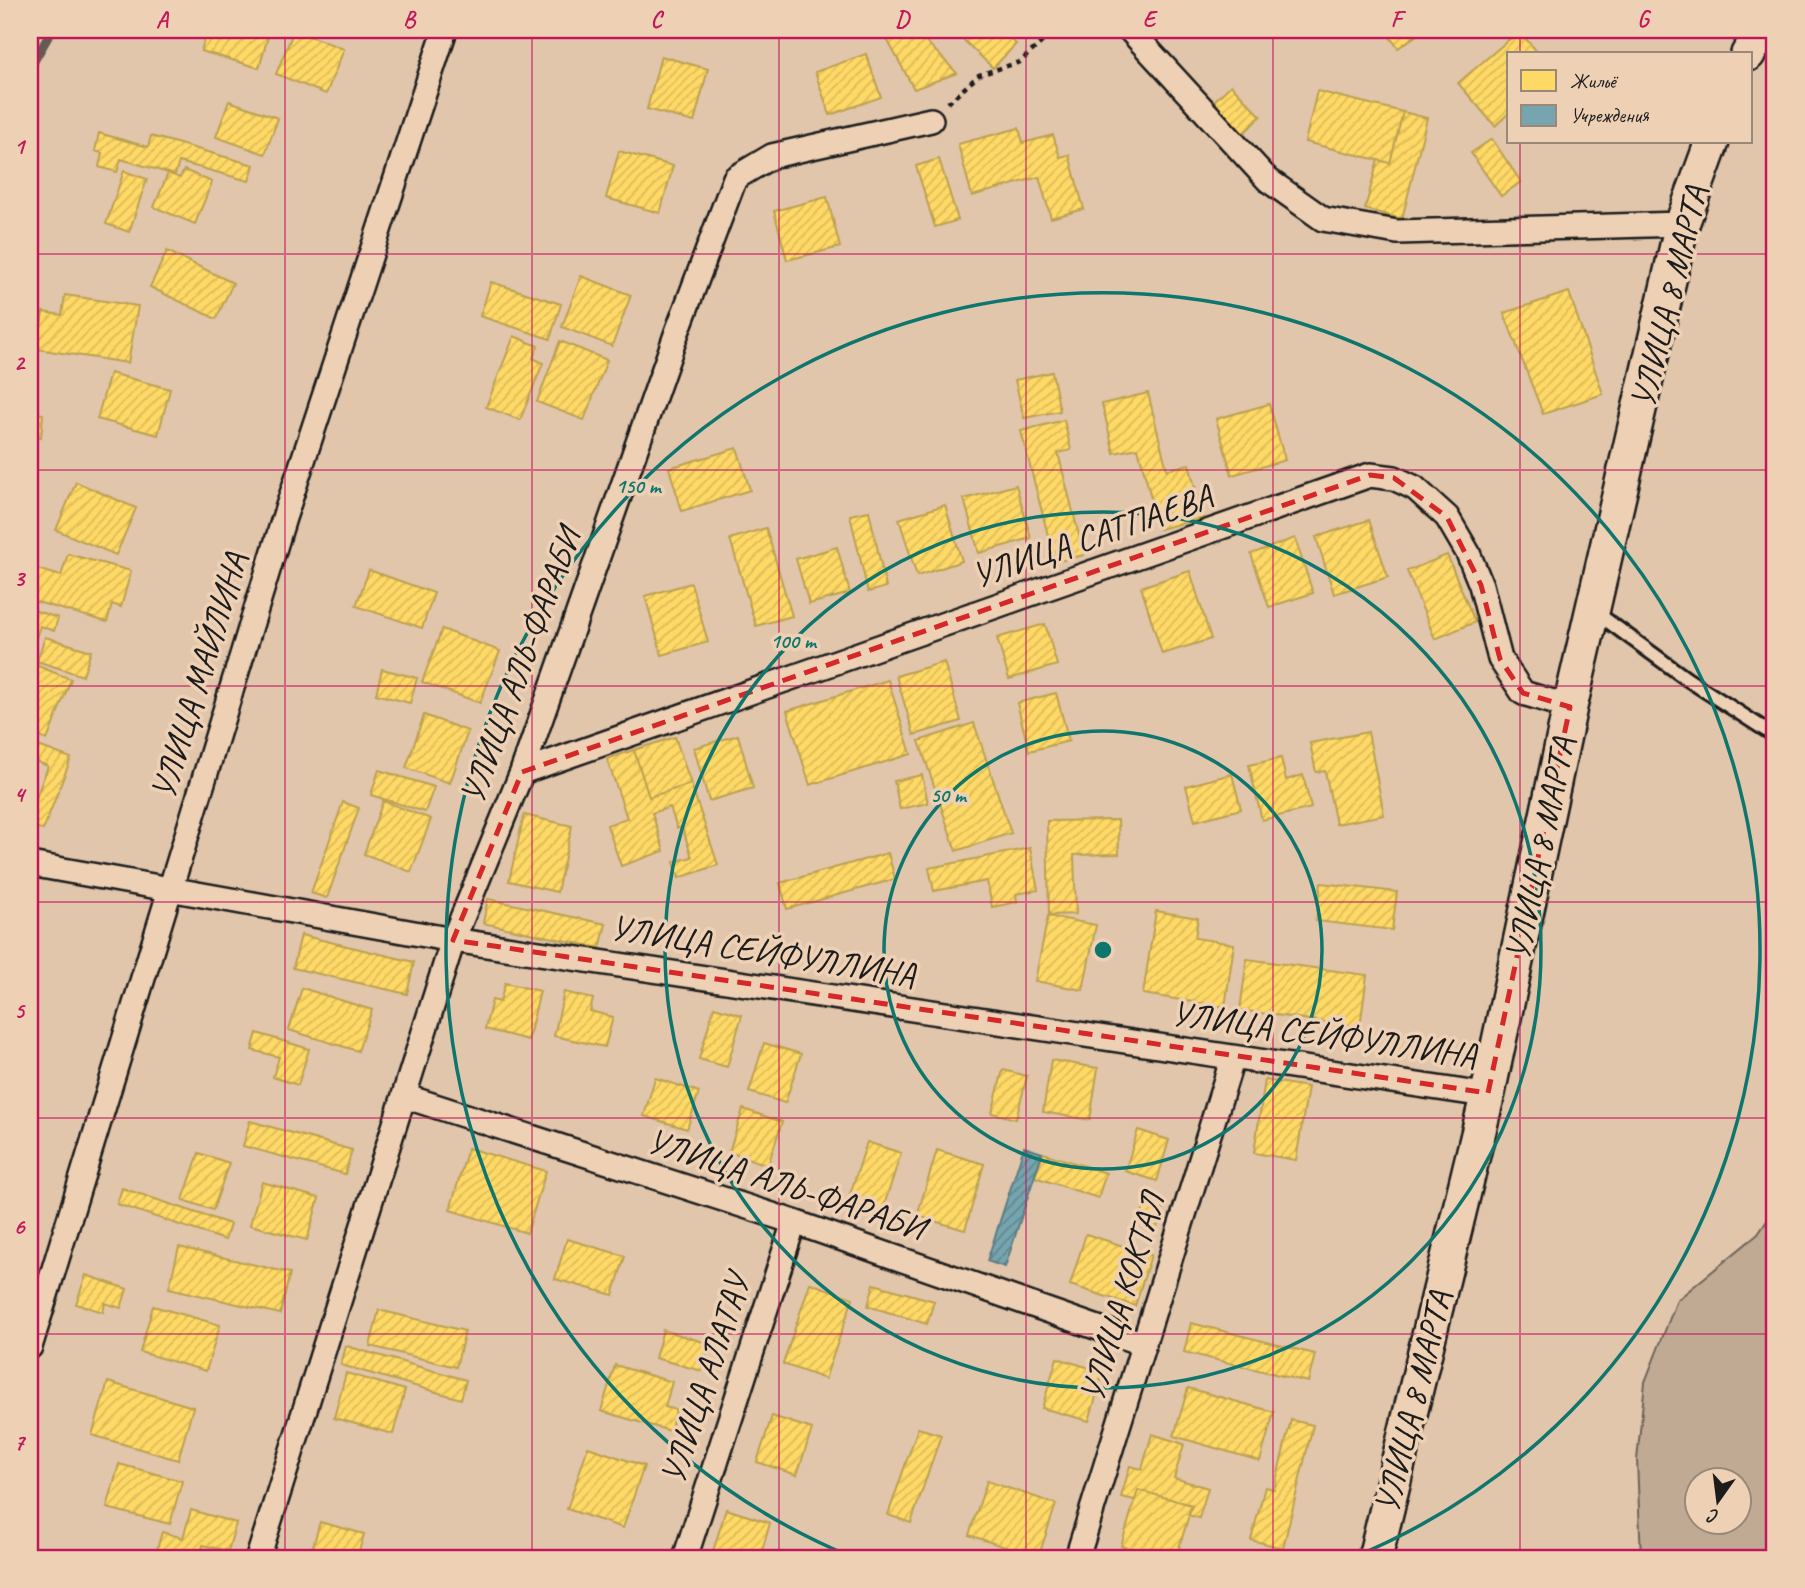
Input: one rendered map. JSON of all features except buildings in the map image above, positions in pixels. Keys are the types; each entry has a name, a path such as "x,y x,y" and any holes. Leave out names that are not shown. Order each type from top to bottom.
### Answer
{"street":[{"name":"УЛИЦА МАЙЛИНА","path":"30,1347 289,505 445,30"},
{"path":"1130,30 1268,180 1323,219 1397,232 1682,224"},
{"path":"1749,52 1765,30"},
{"name":"УЛИЦА АЛЬ-ФАРАБИ","path":"258,1558 453,940 522,772 672,344 735,178 772,156 931,120"},
{"name":"УЛИЦА 8 МАРТА","path":"1375,1558 1488,1093 1570,707 1682,224 1711,144"},
{"name":"УЛИЦА САТПАЕВА","path":"522,772 1370,475 1394,478 1415,488 1447,517 1468,552 1481,586 1500,659 1523,693 1570,707"},
{"name":"УЛИЦА СЕЙФУЛЛИНА","path":"30,864 453,940 1478,1094 1488,1093"},
{"name":"УЛИЦА КОКТАЛ","path":"1077,1558 1233,1057"},
{"name":"УЛИЦА АЛЬ-ФАРАБИ","path":"404,1096 794,1222 1144,1344"},
{"name":"УЛИЦА АЛАТАУ","path":"685,1558 794,1222"}],"lane":[{"path":"1594,611 1687,679 1775,736"}],"path":[{"path":"931,120 979,75 1020,62 1055,30"}],"highlighted area":[{"path":"1370,475 1394,478 1447,517 1481,585 1500,659 1523,693 1570,707 1488,1093 453,940 522,772"}],"shaded area":[{"path":"1775,1209 1775,1558 1641,1558 1637,1460 1645,1382 1677,1300 1758,1234"}],"waterway":[{"path":"30,68 52,30"}]}
